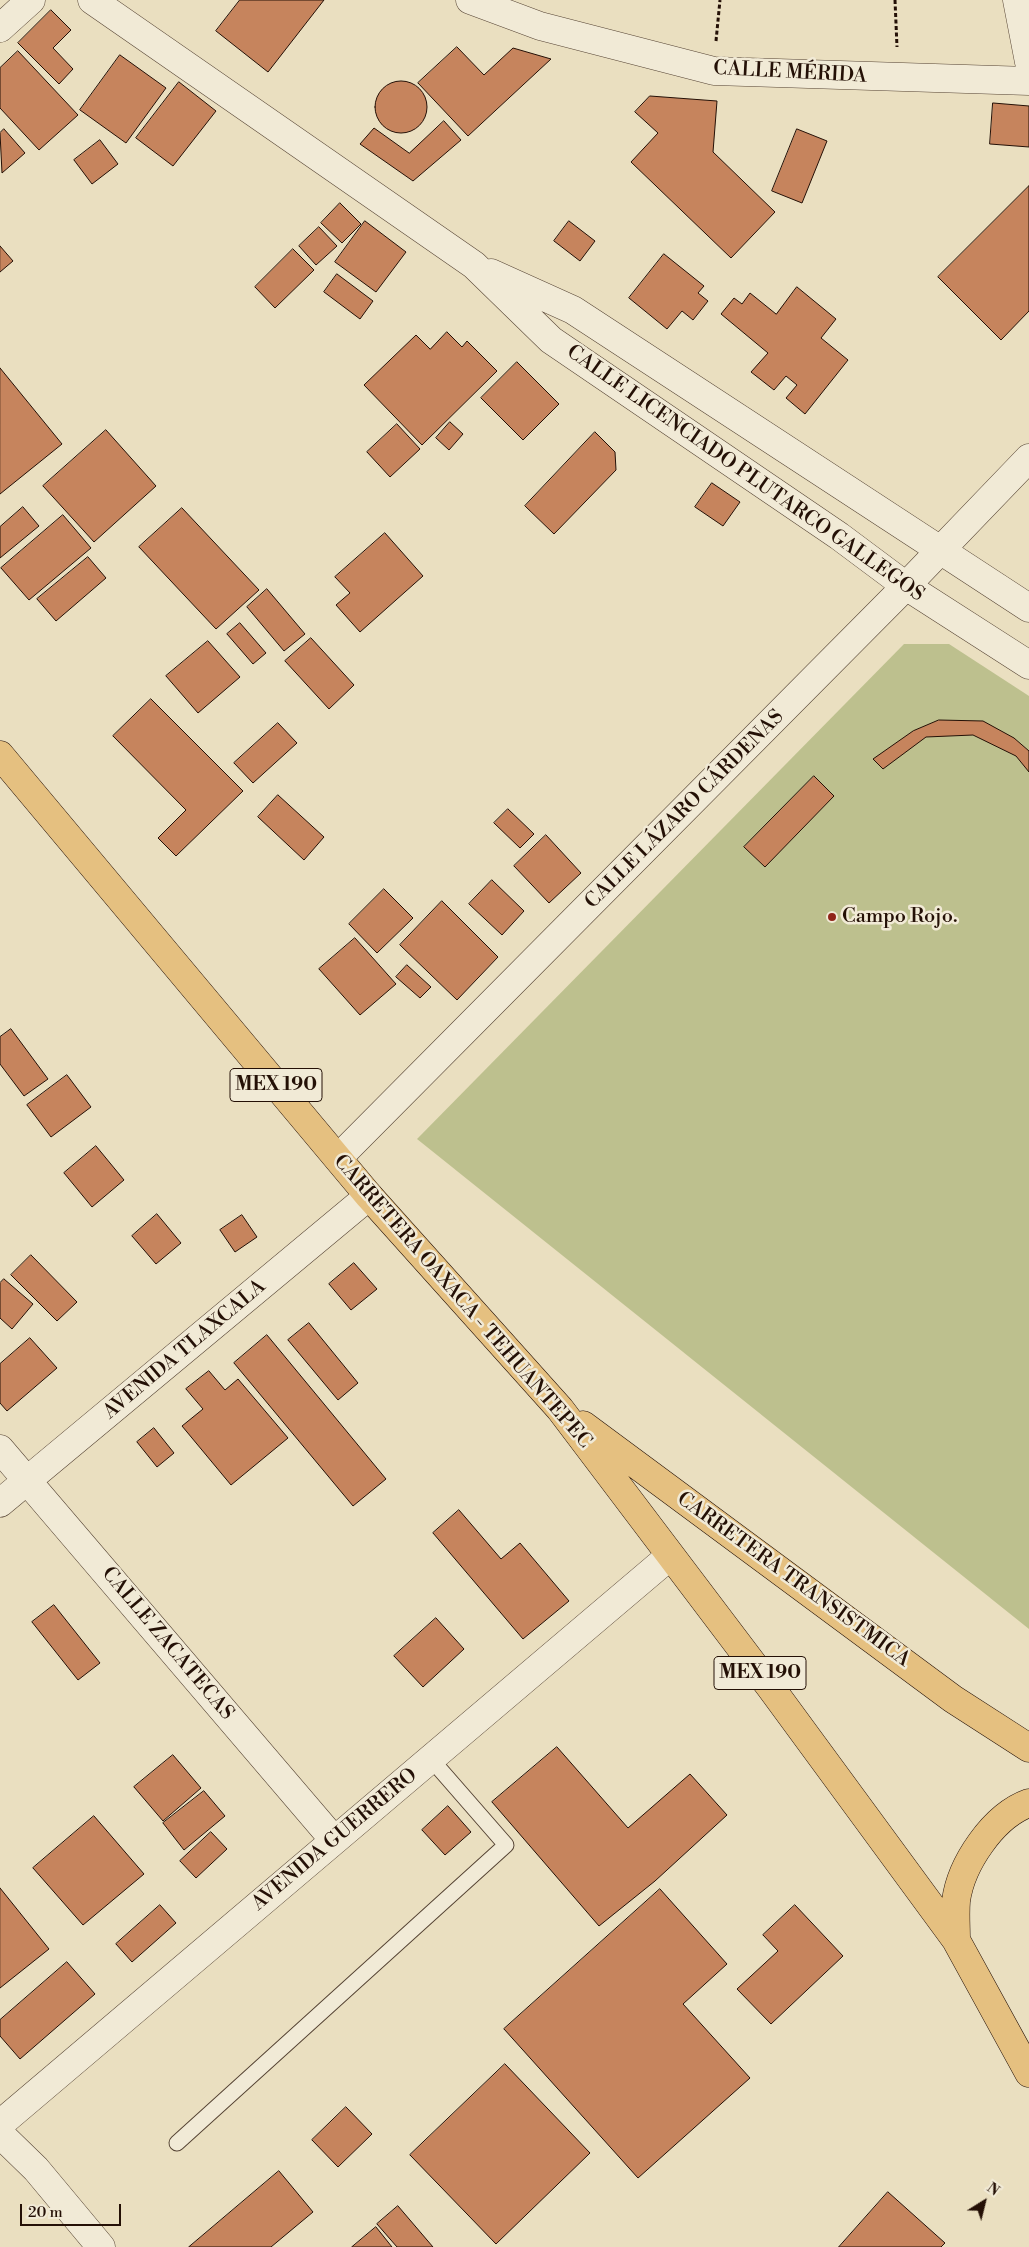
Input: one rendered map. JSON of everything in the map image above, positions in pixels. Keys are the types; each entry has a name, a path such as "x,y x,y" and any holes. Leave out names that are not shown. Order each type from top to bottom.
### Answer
{"main road":[{"name":"CARRETERA OAXACA - TEHUANTEPEC","path":"0,755 369,1196 560,1409 771,1688 956,1940"},
{"name":"CARRETERA TRANSISTMICA","path":"560,1409 953,1699 1029,1748"},
{"path":"1029,1803 1022,1805 991,1830 968,1862 956,1900 956,1940 1029,2073"}],"street":[{"path":"0,28 30,0"},
{"name":"CALLE LICENCIADO PLUTARCO GALLEGOS","path":"92,0 474,265 551,340 839,536 906,586 1029,665"},
{"name":"CALLE MÉRIDA","path":"470,0 540,26 714,71 1029,81"},
{"path":"1017,0 1029,62"},
{"name":"CALLE LICENCIADO PLUTARCO GALLEGOS","path":"474,265 573,310 1029,608"},
{"name":"CALLE LÁZARO CÁRDENAS","path":"338,1158 906,586 1029,458"},
{"name":"AVENIDA TLAXCALA","path":"0,1504 369,1196"},
{"name":"CALLE ZACATECAS","path":"0,1449 334,1840"},
{"name":"AVENIDA GUERRERO","path":"0,2124 670,1556"},
{"path":"0,2134 36,2169 101,2247"}],"lane":[{"path":"177,2143 506,1845 431,1759"}],"path":[{"path":"714,71 720,0"},
{"path":"895,0 898,78"}],"green space":[{"name":"Campo Rojo.","path":"904,644 949,644 1029,696 1029,1629 417,1139"}],"building":[{"path":"240,0 324,0 268,72 216,31"},
{"path":"51,10 71,30 53,48 73,69 59,84 18,43"},
{"path":"457,47 484,75 513,48 551,59 468,136 418,83"},
{"path":"18,51 78,115 39,150 0,108 0,68"},
{"path":"120,55 166,88 126,143 80,110"},
{"path":"396,81 406,81 420,88 427,102 427,112 420,126 406,133 396,133 386,129 379,122 375,112 375,102 379,92 386,85"},
{"path":"179,82 216,111 173,166 136,138"},
{"path":"650,96 717,101 713,152 775,212 731,258 631,162 658,133 635,112"},
{"path":"993,103 1029,106 1029,147 990,144"},
{"path":"444,121 461,140 413,181 360,144 374,128 409,153"},
{"path":"4,129 25,153 2,173 0,133"},
{"path":"797,129 827,141 802,203 772,191"},
{"path":"100,140 118,164 92,184 74,160"},
{"path":"1029,186 1029,311 1001,340 938,277"},
{"path":"340,203 361,224 342,243 321,223"},
{"path":"365,221 406,252 376,292 335,262"},
{"path":"569,221 595,241 580,261 554,241"},
{"path":"319,227 337,246 316,265 299,246"},
{"path":"0,246 13,261 0,272"},
{"path":"293,249 314,270 275,308 255,287"},
{"path":"664,254 704,286 698,293 708,301 693,320 682,311 667,329 629,298"},
{"path":"337,274 373,301 360,319 324,292"},
{"path":"797,287 836,319 821,338 848,360 805,414 786,398 797,385 786,376 774,390 751,372 768,353 721,314 734,298 742,304 750,293 776,314"},
{"path":"447,332 462,347 467,341 497,371 422,445 364,385 416,335 430,349"},
{"path":"517,362 559,404 523,440 481,398"},
{"path":"0,368 62,444 0,494"},
{"path":"450,422 463,434 449,450 436,438"},
{"path":"397,424 420,449 390,477 367,452"},
{"path":"106,430 156,486 94,542 43,486"},
{"path":"595,432 615,452 616,470 554,534 525,506"},
{"path":"712,483 740,502 723,526 695,507"},
{"path":"23,507 39,526 0,558 0,527"},
{"path":"182,508 259,590 216,629 139,547"},
{"path":"63,515 91,548 29,600 1,568"},
{"path":"385,533 423,576 360,632 336,605 350,593 335,577"},
{"path":"88,557 106,578 56,621 37,599"},
{"path":"267,589 305,634 284,651 247,607"},
{"path":"240,623 266,653 253,664 227,634"},
{"path":"311,638 354,685 329,709 285,661"},
{"path":"208,641 240,677 198,713 166,676"},
{"path":"151,699 243,791 176,856 158,838 186,810 113,736"},
{"path":"939,720 983,721 1014,738 1029,751 1029,772 1016,756 973,735 926,737 883,769 873,759 913,731"},
{"path":"278,723 297,743 253,783 234,763"},
{"path":"814,776 834,796 765,867 744,847"},
{"path":"278,795 324,837 304,860 258,817"},
{"path":"508,809 534,834 520,848 494,823"},
{"path":"546,835 581,873 549,903 514,866"},
{"path":"492,880 524,911 502,935 469,904"},
{"path":"384,889 413,918 377,953 349,924"},
{"path":"442,901 498,957 457,1000 400,945"},
{"path":"355,938 396,984 360,1015 319,969"},
{"path":"407,965 431,987 420,998 396,977"},
{"path":"11,1029 48,1079 24,1096 0,1064 0,1037"},
{"path":"67,1075 91,1107 51,1137 27,1105"},
{"path":"96,1146 124,1180 92,1207 64,1173"},
{"path":"157,1214 181,1243 156,1264 132,1236"},
{"path":"242,1215 257,1237 235,1252 220,1230"},
{"path":"31,1255 77,1302 57,1321 11,1275"},
{"path":"354,1263 377,1289 351,1310 329,1284"},
{"path":"4,1279 33,1304 12,1329 0,1318 0,1283"},
{"path":"309,1323 358,1383 338,1400 288,1340"},
{"path":"267,1335 386,1479 353,1506 234,1363"},
{"path":"30,1338 57,1368 7,1411 0,1403 0,1364"},
{"path":"209,1371 225,1390 238,1379 288,1438 231,1485 182,1426 203,1409 186,1389"},
{"path":"154,1428 174,1453 157,1467 137,1442"},
{"path":"459,1510 501,1559 520,1543 569,1601 523,1639 433,1533"},
{"path":"54,1605 100,1663 78,1680 32,1622"},
{"path":"436,1618 464,1649 423,1687 394,1656"},
{"path":"557,1747 628,1828 690,1774 727,1815 655,1881 599,1926 492,1802"},
{"path":"173,1755 201,1788 163,1821 134,1787"},
{"path":"204,1791 225,1816 184,1850 163,1823"},
{"path":"448,1806 471,1832 445,1855 422,1830"},
{"path":"94,1816 144,1874 83,1925 33,1868"},
{"path":"211,1832 227,1849 196,1878 180,1861"},
{"path":"0,1888 49,1949 0,1988"},
{"path":"660,1889 727,1964 683,2004 750,2078 638,2178 504,2029"},
{"path":"160,1905 176,1923 132,1962 116,1944"},
{"path":"795,1905 843,1956 771,2024 737,1989 778,1951 763,1935"},
{"path":"67,1962 95,1994 20,2059 0,2036 0,2020"},
{"path":"505,2064 590,2153 496,2244 410,2155"},
{"path":"346,2107 372,2134 338,2167 312,2140"},
{"path":"279,2171 313,2212 271,2247 189,2247"},
{"path":"888,2192 945,2243 941,2247 839,2247"},
{"path":"398,2206 433,2247 397,2247 377,2224"},
{"path":"376,2227 392,2247 352,2247"}],"place":[{"name":"Campo Rojo.","path":"832,917"}]}
